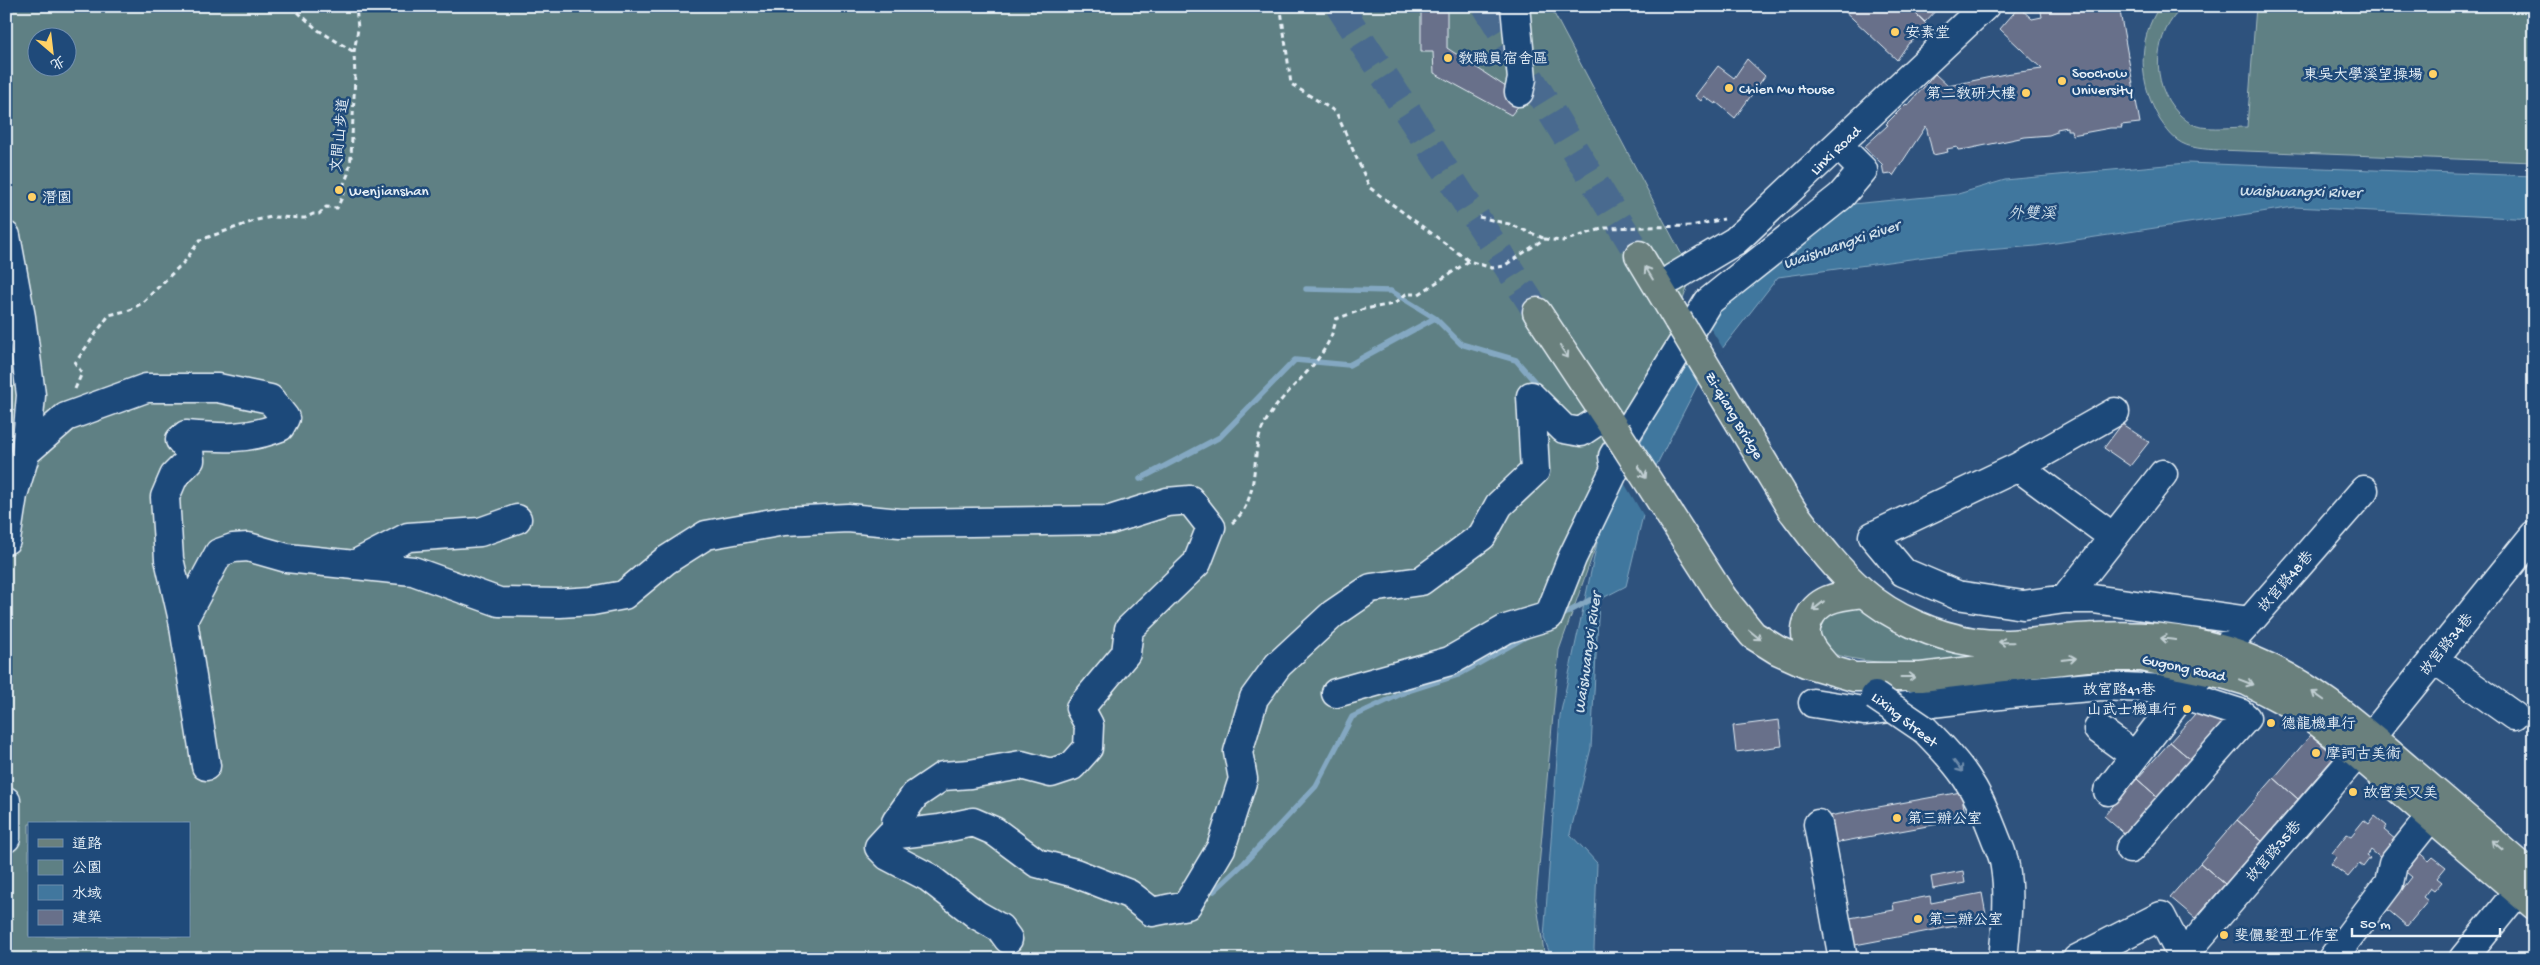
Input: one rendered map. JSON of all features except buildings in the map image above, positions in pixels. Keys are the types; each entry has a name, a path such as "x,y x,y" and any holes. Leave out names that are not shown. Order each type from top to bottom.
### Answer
{"main road":[{"name":"Zi-qiang Bridge","path":"1639,255 1792,510"},
{"path":"1537,312 1605,428"},
{"name":"Gugong Road","path":"1605,428 1723,598 1753,635 1777,650 1806,663 1854,677 1922,677 2086,657 2213,660"},
{"name":"Gugong Road","path":"1792,510 1830,560 1864,593 1892,613 1930,630 1974,642 2022,643 2096,637 2147,637 2198,643 2213,660 2247,681 2276,695 2364,745 2528,891"},
{"path":"1828,669 1808,644 1805,628 1812,610 1834,598 1864,593"},
{"name":"Gugong Road","path":"2364,745 2432,815 2528,891"}],"street":[{"path":"1515,6 1522,79 1519,92"},
{"name":"Linxi Road","path":"1672,278 1735,241 1839,146 1985,6"},
{"path":"1336,693 1450,661 1506,629 1549,616 1572,558 1615,469 1614,456 1708,302 1841,196 1863,170 1839,146"},
{"path":"6,236 21,317 31,395 26,452 12,495 6,540"},
{"path":"26,452 66,417 146,388 218,388 270,399 285,418 280,427 261,435 223,439 186,435 180,440 189,451 190,460 174,476 165,497 169,559 183,620 206,766"},
{"path":"1008,939 1000,928 976,915 928,878 888,856 879,847 890,835 940,829 972,822 994,831 1037,863 1075,872 1129,894 1152,912 1186,905 1221,848 1243,779 1238,752 1254,698 1278,665 1333,614 1371,588 1421,581 1482,536 1499,505 1535,471 1531,396 1564,429 1580,432 1605,428"},
{"path":"2115,412 2018,466 1873,536 1903,572 1957,595 2023,605 2064,599 2093,599 2250,622"},
{"path":"2018,466 2113,537"},
{"path":"2064,599 2163,474"},
{"name":"故宮路48巷","path":"2108,791 2182,696 2213,660 2250,622 2364,490"},
{"path":"183,620 219,553 232,548 248,547 268,551 287,558 413,571 499,602 592,602 624,596 665,560 706,535 784,521 848,518 900,522 1110,520 1168,502 1190,500 1211,528 1198,563 1129,629 1126,653 1080,708 1089,725 1088,748 1072,766 1050,773 1021,765 970,774 942,776 915,795 896,822 896,834"},
{"path":"354,565 408,537 480,532 517,519"},
{"name":"故宮路34巷","path":"2364,745 2534,535"},
{"path":"2434,659 2514,716"},
{"name":"Lixing Street","path":"1854,677 1875,696 1925,730 1954,759 1973,786 2005,866 2008,903 2003,959"},
{"name":"故宮路41巷","path":"1813,703 1864,711 2008,694 2102,686 2165,689 2240,713 2246,718 2130,849"},
{"path":"2098,729 2135,756"},
{"name":"故宮路35巷","path":"2191,954 2364,745"},
{"path":"6,801 6,838"},
{"path":"2332,959 2389,883 2393,864 2432,815"},
{"path":"1818,824 1843,959"},
{"path":"2462,959 2528,891"},
{"path":"2077,959 2161,916 2180,953 2191,954"}],"path":[{"path":"291,6 318,30 354,52"},
{"name":"文間山步道","path":"74,363 109,315 130,310 142,304 185,261 200,240 257,220 272,217 305,218 318,214 326,208 337,208 344,193 342,190 348,174 351,157 355,78 354,52 358,29 356,6"},
{"path":"1278,6 1281,10 1291,84 1336,112 1370,188 1469,261 1492,268 1504,266 1544,239"},
{"path":"1479,217 1509,224 1544,239 1563,241 1605,228 1691,226 1728,218"},
{"path":"1211,528 1224,527 1234,522 1243,511 1253,484 1261,432 1273,408 1314,366 1334,329 1336,319 1364,309 1394,304 1406,294 1419,294 1469,261"}],"green space":[{"path":"6,6 1550,6 1692,274 1559,650 1536,899 1545,959 6,959"},
{"path":"2160,6 2184,6 2166,30 2161,44 2158,58 2162,87 2169,101 2187,121 2197,126 2215,128 2247,127 2256,6 2534,6 2534,162 2219,150 2197,148 2182,143 2172,136 2160,120 2153,106 2144,77 2144,48 2147,34 2152,19"},
{"path":"1856,603 1997,657 1909,664 1866,661 1822,651 1816,616"}],"water":[{"name":"外雙溪","path":"2187,163 2534,176 2534,219 2294,207 2036,246 1962,252 1778,277 1704,372 1654,470 1626,586 1599,600 1591,748 1570,834 1597,863 1594,949 1597,959 1552,959 1544,938 1560,716 1604,511 1709,313 1831,206 1958,194 2005,180"}],"pier":[{"path":"1704,318 1724,350 1706,373 1684,355"},
{"path":"1636,446 1656,473 1645,518 1620,476"}],"waterway":[{"path":"1306,289 1391,291 1435,318"},
{"path":"1140,479 1220,437 1295,360 1349,365 1435,318 1461,344 1516,360 1540,388"},
{"name":"Waishuangxi River","path":"1559,617 1590,600"},
{"path":"1214,891 1244,863 1316,786 1352,717 1405,692 1458,675 1527,636"}],"tunnel":[{"path":"1339,6 1537,312"},
{"path":"1486,6 1639,255"}],"place":[{"name":"安素堂","path":"1895,32"},
{"name":"教職員宿舍區","path":"1448,58"},
{"name":"東吳大學溪望操場","path":"2433,74"},
{"name":"Soochow University","path":"2062,81"},
{"name":"Chien Mu House","path":"1729,88"},
{"name":"第二教研大樓","path":"2026,93"},
{"name":"Wenjianshan","path":"339,190"},
{"name":"潛園","path":"32,197"},
{"name":"山武士機車行","path":"2187,709"},
{"name":"德龍機車行","path":"2271,723"},
{"name":"摩訶古美術","path":"2316,753"},
{"name":"故宮美又美","path":"2353,792"},
{"name":"第三辦公室","path":"1897,818"},
{"name":"第二辦公室","path":"1918,919"},
{"name":"斐儷髮型工作室","path":"2224,935"}]}
